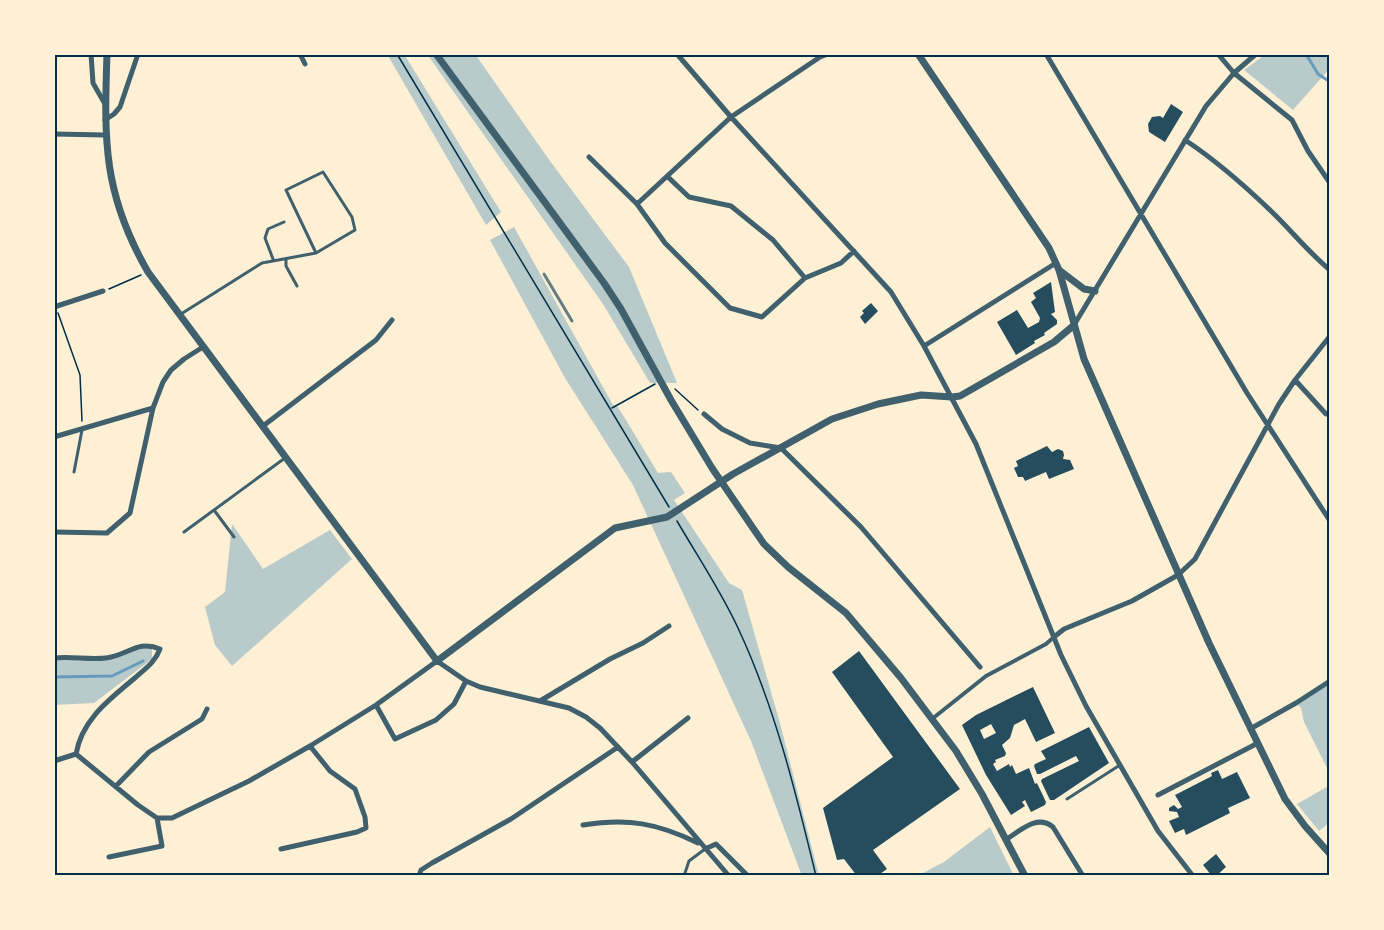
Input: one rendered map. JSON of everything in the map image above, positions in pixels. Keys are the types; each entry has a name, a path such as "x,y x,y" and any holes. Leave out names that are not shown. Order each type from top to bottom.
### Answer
{"street":[{"path":"91,54 93,83 105,104"},
{"path":"107,54 105,135 108,166 114,195 134,249 203,347 438,661 466,681 494,691 569,708 586,717 600,728 632,762 699,844 729,876"},
{"path":"105,120 120,107 138,54"},
{"path":"300,54 304,64"},
{"path":"436,54 610,291 660,382 722,482 764,544 788,567 846,613 932,719 956,751 1025,876"},
{"path":"677,54 731,117 891,292 952,397 991,477 1054,637 1086,706 1158,831 1193,876"},
{"path":"638,204 731,117 820,57 828,54"},
{"path":"918,54 1049,248 1057,267 1084,359 1178,575 1285,799 1330,854"},
{"path":"1046,54 1207,326 1330,521"},
{"path":"1218,54 1234,73 1292,120 1308,151 1330,183"},
{"path":"76,754 117,786 138,806 158,818 172,818 249,781 376,705 608,532 622,526 662,520 814,427 856,410 921,395 952,397 966,392 1054,342 1073,326 1206,106 1234,73 1256,54"},
{"path":"54,134 105,135"},
{"path":"1185,141 1214,159 1272,211 1330,270"},
{"path":"589,157 638,204 665,243 730,308 762,317 805,278 841,263 854,251"},
{"path":"668,177 689,196 731,206 773,240 805,278"},
{"path":"1057,267 1084,289 1095,291"},
{"path":"924,346 1057,267"},
{"path":"55,307 103,291"},
{"path":"263,426 376,340 392,320"},
{"path":"932,719 986,676 1046,644 1064,629 1132,601 1178,575 1195,559 1268,424 1295,380 1330,336"},
{"path":"54,532 107,532 130,513 153,408 163,382 171,370 203,347"},
{"path":"1295,380 1321,410 1326,414 1330,413"},
{"path":"54,437 153,408"},
{"path":"704,414 722,429 750,443 781,448 861,527 986,676"},
{"path":"540,701 669,626"},
{"path":"54,658 107,658 150,645 160,649 155,661 103,705 79,737 76,754"},
{"path":"376,705 395,739 436,720 454,704 466,681"},
{"path":"1250,729 1296,704 1330,681"},
{"path":"117,786 149,752 202,719 207,709"},
{"path":"632,762 688,718"},
{"path":"1158,795 1258,743"},
{"path":"281,849 366,828 365,817 355,789 330,771 310,746"},
{"path":"419,876 422,870 432,863 511,819 618,747"},
{"path":"54,761 76,754"},
{"path":"109,857 162,846 158,818"},
{"path":"583,825 635,822 670,829 699,844"},
{"path":"1007,840 1035,822 1047,822 1053,826 1083,876"},
{"path":"705,849 716,844 748,876"}],"lane":[{"path":"180,315 262,263 316,253 355,230 352,217 323,172 286,190 316,253"},
{"path":"273,260 265,238 268,229 284,222"},
{"path":"285,259 286,266 297,286"},
{"path":"74,472 82,430"},
{"path":"183,532 286,457"},
{"path":"214,510 234,537"},
{"path":"1067,799 1120,765"},
{"path":"684,876 689,861 705,849"}],"path":[{"path":"397,54 665,501"},
{"path":"103,291 148,272"},
{"path":"55,307 80,375 82,430"},
{"path":"611,409 660,382"},
{"path":"675,389 704,414"},
{"path":"681,528 727,607 755,670 786,762 816,876"}],"shaded area":[{"path":"387,54 404,54 501,212 486,225"},
{"path":"427,54 475,54 550,161 629,267 677,383 650,383 603,304"},
{"path":"1266,54 1330,54 1330,68 1293,110 1244,70"},
{"path":"514,227 613,405 618,407 658,473 671,472 685,493 674,500 729,583 742,590 781,727 819,876 802,876 751,741 633,485 565,378 490,240"},
{"path":"232,524 263,569 330,530 352,559 232,666 215,645 205,607 225,592"},
{"path":"152,646 152,659 94,703 54,705 54,658 107,658"},
{"path":"1330,681 1330,774 1304,722 1301,708 1296,703"},
{"path":"1330,785 1330,822 1319,831 1297,804"},
{"path":"990,827 1014,876 917,876 944,862"}],"building":[{"path":"1171,104 1183,112 1165,142 1149,132 1148,124 1152,117 1163,118"},
{"path":"1051,282 1055,312 1051,314 1057,320 1057,324 1034,341 1035,343 1016,355 997,322 1017,310 1028,328 1039,322 1040,318 1031,302 1036,298 1033,293"},
{"path":"871,303 878,311 865,324 860,317 864,313 862,311"},
{"path":"1047,446 1052,452 1058,449 1063,451 1063,459 1070,460 1074,469 1049,479 1046,472 1025,481 1023,477 1018,477 1014,468 1018,466 1016,461"},
{"path":"859,651 960,789 873,850 887,869 877,876 857,876 844,859 837,860 823,808 893,757 832,672"},
{"path":"1033,687 1055,733 1036,742 1025,719 1014,725 1010,738 1002,745 1005,756 995,760 993,764 997,771 1009,764 1010,767 1012,765 1016,774 1029,768 1046,802 1045,805 1031,812 1025,800 1022,802 1025,806 1011,815 986,775 962,725 976,715","holes":["991,724 996,733 984,739 980,730"]},
{"path":"1089,727 1109,763 1054,800 1050,800 1042,779 1079,761 1076,756 1037,774 1035,764 1046,759 1041,751"},
{"path":"1218,770 1222,779 1237,772 1250,798 1228,808 1230,813 1186,835 1184,829 1175,833 1169,821 1179,817 1177,812 1169,811 1169,808 1174,805 1178,809 1182,807 1175,795 1212,776 1211,773"},
{"path":"1216,854 1226,867 1216,876 1212,876 1203,865"}],"waterway":[{"path":"1306,54 1318,74 1330,82"},
{"path":"54,677 112,676 143,661"}],"railway":[{"path":"544,274 572,321"}]}
